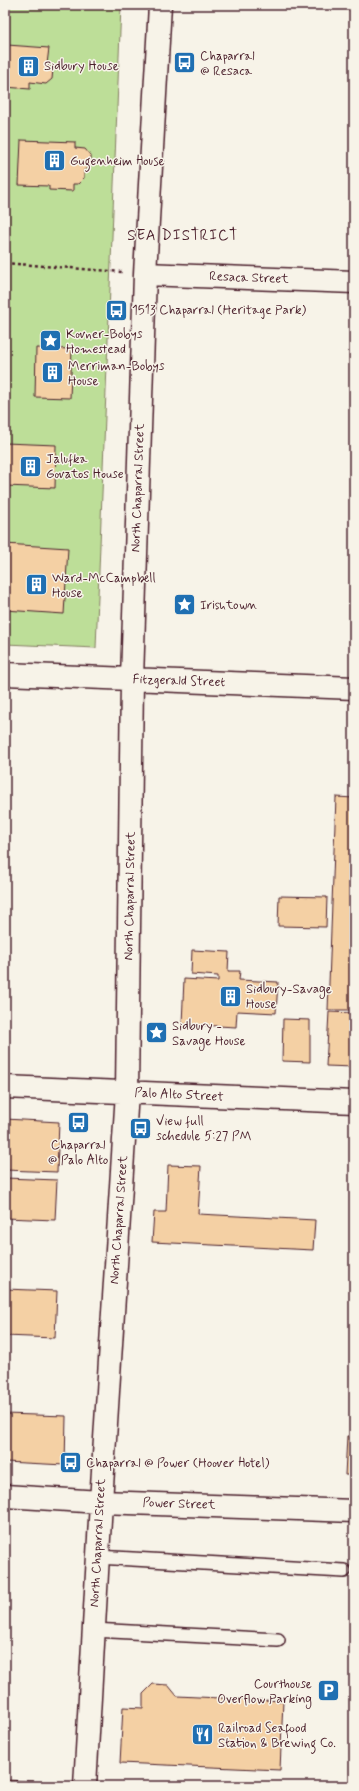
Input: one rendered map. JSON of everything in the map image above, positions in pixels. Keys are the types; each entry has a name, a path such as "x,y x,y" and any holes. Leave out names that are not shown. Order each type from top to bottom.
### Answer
{"street":[{"name":"North Chaparral Street","path":"85,1786 97,1557 127,1092 132,679 145,274 160,5"},
{"name":"Resaca Street","path":"145,274 354,282"},
{"name":"Fitzgerald Street","path":"5,674 354,688"},
{"name":"Palo Alto Street","path":"5,1086 354,1102"},
{"name":"Power Street","path":"5,1496 101,1502 354,1511"}],"lane":[{"path":"97,1557 344,1572"},
{"path":"93,1630 278,1640"}],"path":[{"path":"5,263 145,274"}],"green space":[{"path":"5,5 121,5 96,648 5,644"}],"building":[{"name":"Sidbury House","path":"7,45 49,48 47,64 53,69 52,79 46,84 30,82 30,89 5,87 5,49"},
{"name":"Gugenheim House","path":"21,140 75,142 75,148 85,149 91,156 91,166 84,170 84,178 78,184 73,184 73,191 49,190 49,186 19,185"},
{"name":"Merriman-Bobys House","path":"36,348 72,349 70,398 35,397"},
{"name":"Jalufka Govatos House","path":"5,443 56,445 55,488 5,486"},
{"name":"Ward-McCampbell House","path":"5,544 68,548 64,614 5,610"},
{"path":"336,797 354,798 354,1010 328,1010"},
{"path":"279,896 327,897 326,927 278,926"},
{"name":"Sidbury-Savage House","path":"192,950 229,952 228,971 240,971 239,980 278,982 276,1013 237,1011 236,1027 182,1024 184,979 218,981 218,976 191,974"},
{"path":"329,1012 354,1013 354,1067 326,1066"},
{"path":"283,1019 310,1020 310,1062 282,1061"},
{"path":"5,1119 59,1122 57,1172 5,1170"},
{"path":"168,1165 201,1166 198,1214 315,1220 313,1250 152,1242 154,1212 166,1212"},
{"path":"5,1178 57,1180 55,1220 5,1218"},
{"path":"5,1289 57,1291 55,1338 5,1336"},
{"path":"5,1414 66,1416 65,1465 5,1462"},
{"path":"347,1436 354,1436 354,1475 345,1475"},
{"name":"Railroad Seafood Station & Brewing Co.","path":"153,1684 168,1685 177,1696 283,1701 280,1770 120,1763 123,1707 143,1708 143,1694"},
{"path":"5,1780 45,1782 44,1786 5,1786"}],"place":[{"name":"Chaparral @ Resaca","path":"185,63"},
{"name":"Sidbury House","path":"28,66"},
{"name":"Gugenheim House","path":"55,161"},
{"name":"1513 Chaparral (Heritage Park)","path":"116,310"},
{"name":"Kovner-Bobys Homestead","path":"50,341"},
{"name":"Merriman-Bobys House","path":"53,373"},
{"name":"Jalufka Govatos House","path":"30,466"},
{"name":"Ward-McCampbell House","path":"36,585"},
{"name":"Irishtown","path":"184,605"},
{"name":"Sidbury-Savage House","path":"230,996"},
{"name":"Sidbury - Savage House","path":"157,1033"},
{"name":"Chaparral @ Palo Alto","path":"78,1123"},
{"name":"View full schedule 5:27 PM","path":"141,1128"},
{"name":"Chaparral @ Power (Hoover Hotel)","path":"71,1463"},
{"name":"Courthouse Overflow Parking","path":"328,1691"},
{"name":"Railroad Seafood Station & Brewing Co.","path":"202,1735"}],"district":[{"name":"SEA DISTRICT","path":"183,236"}]}
